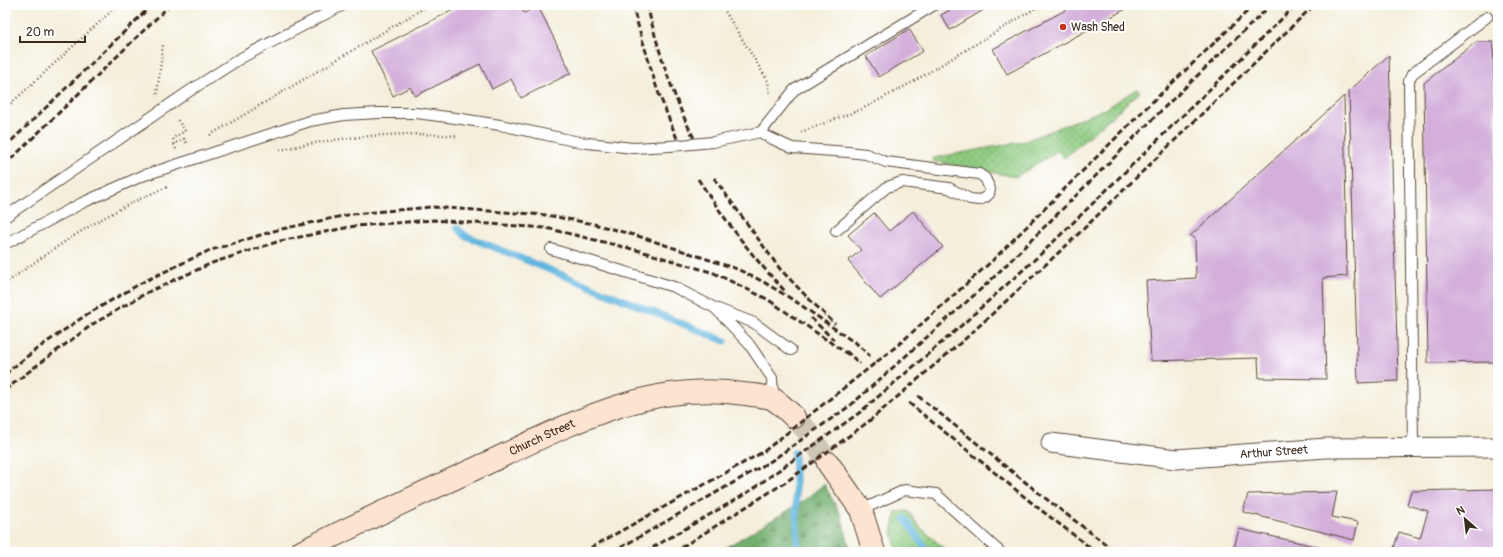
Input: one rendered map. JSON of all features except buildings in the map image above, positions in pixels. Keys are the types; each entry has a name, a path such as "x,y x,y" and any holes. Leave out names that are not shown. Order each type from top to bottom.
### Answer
{"main road":[{"name":"Church Street","path":"301,552 380,513 599,412 645,398 685,391 727,391 773,399"},
{"path":"773,399 794,417"},
{"path":"828,464 862,510 874,552"}],"street":[{"name":"Arthur Street","path":"1051,443 1176,459 1326,448 1498,447"}],"lane":[{"path":"5,217 191,90 241,58 343,5"},
{"path":"5,244 113,188 142,176 310,121 344,115 416,113 455,118 579,142 633,148 713,142 761,132 794,90 934,5"},
{"path":"1413,448 1409,81 1412,74 1487,17"},
{"path":"761,132 766,136 792,148 866,154 886,162 979,174 985,178 990,189 989,194 986,197 978,200 970,200 949,188 902,182 887,187 836,231"},
{"path":"551,249 674,287 715,308 754,322 791,350"},
{"path":"715,308 749,344 772,378 773,399"},
{"path":"862,510 905,490 936,494 1000,552"}],"path":[{"path":"5,109 118,5"},
{"path":"210,135 429,5"},
{"path":"721,5 768,81 773,116"},
{"path":"794,134 862,109 911,83 1041,5"},
{"path":"278,150 341,139 368,137 418,135 459,137"},
{"path":"5,284 34,262 98,221 151,193 186,179 174,144 184,139 190,148"}],"green space":[{"path":"1136,89 1140,92 1064,158 1057,151 1016,177 932,161 933,158 1025,141 1107,108"},
{"path":"824,484 841,515 851,552 718,552 802,502"},
{"path":"908,511 920,527 948,552 897,552 892,532 896,512"}],"waterway":[{"path":"457,228 466,236 725,341"},
{"path":"794,453 798,552"},
{"path":"905,519 928,552"}],"tunnel":[{"path":"794,417 808,432 828,463"}],"railway":[{"path":"5,147 152,5"},
{"path":"5,165 170,5"},
{"path":"632,5 657,89 680,146"},
{"path":"647,5 674,94 697,144"},
{"path":"583,552 763,452 898,345 992,261 1146,108 1254,5"},
{"path":"613,552 771,461 851,405 991,280 1172,100 1271,5"},
{"path":"645,552 747,493 859,413 954,332 1043,252 1296,5"},
{"path":"674,552 786,482 868,422 965,339 1069,243 1314,5"},
{"path":"714,178 780,269 835,324"},
{"path":"698,179 738,236 785,291"},
{"path":"5,374 34,351 86,315 143,282 208,251 277,230 352,214 431,207 546,215 594,224 641,237 737,269 762,281 795,301 858,345"},
{"path":"5,390 93,324 148,292 212,263 280,241 355,226 433,220 546,228 640,251 714,273 767,299 849,355"},
{"path":"811,318 834,340"},
{"path":"854,341 870,356"},
{"path":"846,351 860,364"},
{"path":"918,396 1045,498 1116,552"},
{"path":"909,403 1037,507 1096,552"}],"place":[{"name":"Wash Shed","path":"1063,27"}]}
